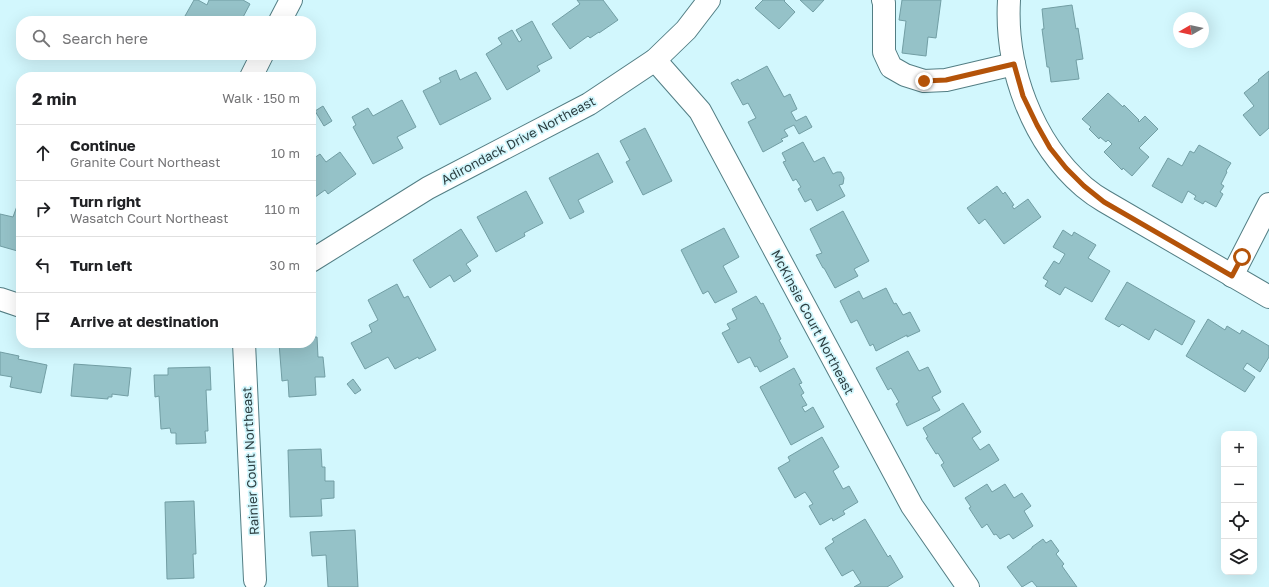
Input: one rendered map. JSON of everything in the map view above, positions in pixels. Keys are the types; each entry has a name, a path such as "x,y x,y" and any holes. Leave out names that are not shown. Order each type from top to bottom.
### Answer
{"street":[{"path":"283,16 291,0"},
{"name":"Adirondack Drive Northeast","path":"316,258 428,188 589,104 655,60 686,30 709,0"},
{"path":"883,0 884,52 891,67 905,75 924,81 946,80 1014,64"},
{"path":"1009,0 1008,29 1014,64 1023,96 1050,148 1066,168 1084,186 1104,202 1269,298"},
{"path":"254,72 260,60"},
{"name":"McKinsie Court Northeast","path":"655,60 700,111 912,506 968,587"},
{"path":"1232,276 1269,204"},
{"path":"0,299 16,304"},
{"name":"Rainier Court Northeast","path":"244,348 256,580"}],"building":[{"path":"194,0 198,0 207,5 209,0 243,0 250,4 244,16 185,16"},
{"path":"577,0 603,0 618,20 590,38 588,36 570,49 552,24 580,4"},
{"path":"763,0 785,0 784,1 795,12 779,29 755,8"},
{"path":"800,0 824,0 813,12"},
{"path":"902,0 941,0 936,38 928,37 926,56 902,53 906,21 899,20"},
{"path":"1072,5 1076,29 1078,28 1083,59 1076,60 1079,79 1051,82 1049,67 1047,67 1042,29 1044,29 1042,9"},
{"path":"532,21 552,58 537,66 540,71 507,90 486,54 502,44 498,38 512,30 519,42 522,40 516,30"},
{"path":"767,66 784,97 790,94 797,109 791,112 796,121 806,116 812,127 799,134 794,125 784,130 788,136 781,139 783,141 763,152 748,122 756,118 748,103 743,105 731,83 738,79 739,81"},
{"path":"456,70 460,80 476,72 491,99 440,125 423,91 441,82 439,78"},
{"path":"1269,71 1269,128 1260,136 1243,115 1254,106 1244,93"},
{"path":"1108,93 1123,107 1124,105 1139,120 1139,122 1145,116 1158,129 1139,148 1149,157 1132,176 1123,168 1122,170 1104,152 1112,144 1108,140 1106,142 1100,137 1099,139 1089,129 1091,127 1082,119"},
{"path":"402,100 416,127 397,137 403,148 373,164 353,127 356,125 352,117 368,108 373,116"},
{"path":"323,106 332,121 324,126 316,110"},
{"path":"645,128 672,181 643,195 626,162 630,160 620,141"},
{"path":"803,142 814,162 824,157 833,174 841,172 844,178 843,184 839,185 845,196 817,211 811,199 805,202 798,189 801,187 796,179 793,181 783,162 786,161 782,153"},
{"path":"1199,145 1231,163 1221,184 1224,186 1220,192 1223,194 1216,207 1205,201 1203,204 1194,199 1196,196 1188,191 1182,203 1152,186 1168,158 1182,166 1190,151 1194,153"},
{"path":"340,152 356,174 328,194 325,190 316,196 316,157 320,154 326,162"},
{"path":"598,153 613,182 578,200 584,212 570,219 549,178"},
{"path":"997,186 1003,194 1005,192 1014,205 1012,206 1014,209 1028,199 1041,217 1004,244 985,219 979,224 967,208"},
{"path":"526,191 543,223 524,233 525,236 496,252 477,217"},
{"path":"16,209 16,251 0,246 0,214 13,217"},
{"path":"843,211 869,261 854,269 858,276 835,288 816,255 822,253 810,229"},
{"path":"724,228 739,257 723,266 737,292 715,303 708,291 703,294 681,250"},
{"path":"461,229 478,256 466,264 471,271 454,282 450,275 430,288 413,260"},
{"path":"1063,230 1072,236 1074,232 1096,245 1088,258 1110,271 1092,302 1065,287 1060,295 1045,286 1048,281 1043,278 1054,261 1059,264 1065,254 1053,247"},
{"path":"1127,282 1195,321 1182,345 1155,329 1149,340 1122,324 1119,327 1105,319"},
{"path":"397,284 404,298 408,296 436,350 419,359 418,357 395,369 388,357 365,369 351,343 372,332 369,325 378,320 368,300"},
{"path":"886,288 894,304 896,303 903,315 910,312 920,331 907,337 907,335 876,351 873,344 870,346 857,320 851,323 840,301 859,291 863,299"},
{"path":"756,296 761,304 763,303 781,339 779,340 788,357 760,372 757,366 755,367 750,357 738,363 722,333 730,329 727,324 737,319 732,309"},
{"path":"1208,319 1225,330 1227,326 1240,334 1242,330 1269,346 1269,357 1260,372 1247,363 1243,369 1255,377 1245,392 1186,356"},
{"path":"317,337 318,357 323,357 325,377 315,377 316,395 289,397 288,380 282,381 279,348 316,348"},
{"path":"908,351 919,371 928,367 941,392 932,397 940,410 907,426 896,404 899,402 891,388 888,390 876,368"},
{"path":"0,352 19,356 18,359 47,365 41,393 10,387 12,377 0,375"},
{"path":"74,364 131,368 128,396 112,394 112,397 108,397 108,399 71,396"},
{"path":"210,367 211,390 206,390 208,431 205,431 206,443 176,444 176,433 171,433 170,428 161,429 159,396 155,397 154,375 168,375 168,368"},
{"path":"794,368 802,383 799,384 804,393 801,395 807,405 802,407 805,412 813,407 824,427 791,445 760,387"},
{"path":"353,379 361,390 355,394 347,384"},
{"path":"963,403 981,432 972,438 980,450 989,444 999,460 954,487 941,465 944,463 938,453 936,454 926,438 928,437 923,428"},
{"path":"822,437 839,467 833,471 843,489 849,486 858,502 843,511 845,514 833,521 832,518 820,525 809,506 813,504 805,492 795,498 778,468 790,461 788,457"},
{"path":"321,449 322,467 325,467 325,481 334,481 334,498 321,499 322,516 290,517 288,450"},
{"path":"987,484 992,492 1005,484 1014,498 1022,493 1031,506 1024,511 1033,526 1013,539 1009,534 1000,539 996,534 994,535 987,524 982,528 969,508 971,507 965,498"},
{"path":"194,501 196,554 193,554 194,578 167,579 165,502"},
{"path":"865,519 888,557 890,555 903,577 887,587 854,587 861,583 853,570 842,576 825,548 834,542 832,539"},
{"path":"355,530 358,587 328,587 326,555 312,556 310,532"},
{"path":"1043,539 1046,543 1051,540 1059,551 1056,554 1064,564 1062,566 1077,587 1037,587 1032,581 1022,587 1007,567"}],"route":[{"path":"924,81 946,80 1014,64 1023,96 1050,148 1066,168 1084,186 1104,202 1232,276 1242,257"}]}
